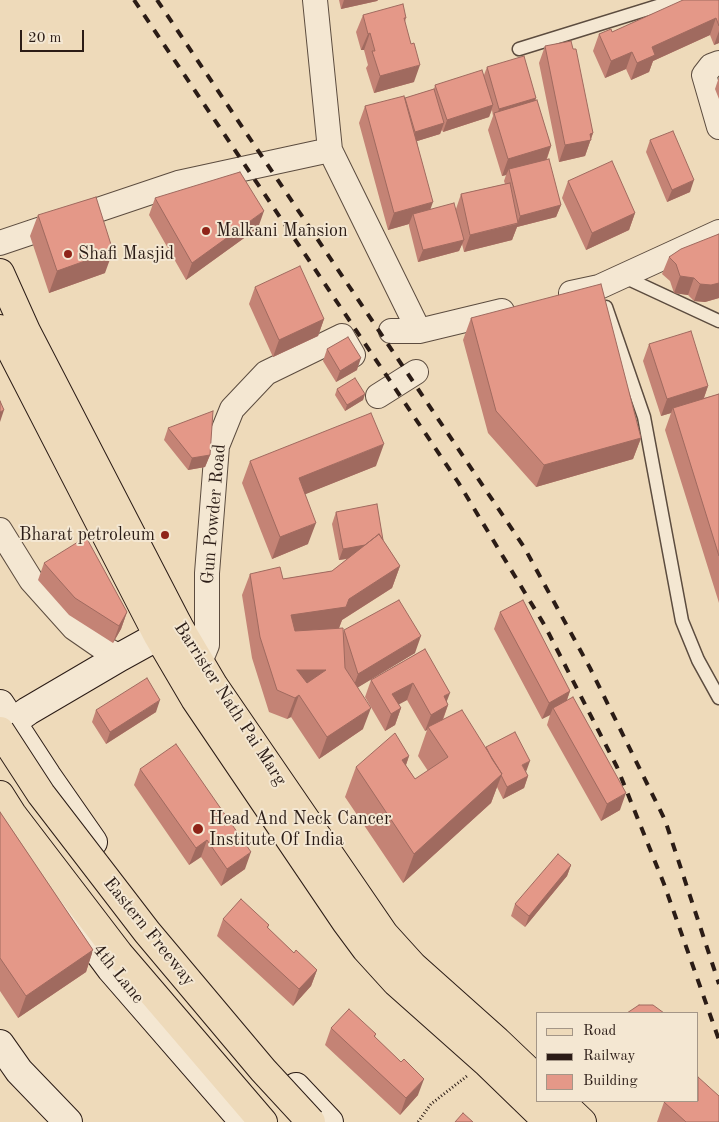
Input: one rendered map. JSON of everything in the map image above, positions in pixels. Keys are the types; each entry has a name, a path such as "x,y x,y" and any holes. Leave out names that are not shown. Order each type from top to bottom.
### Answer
{"main road":[{"name":"Barrister Nath Pai Marg","path":"0,273 168,631"},
{"name":"Barrister Nath Pai Marg","path":"0,329 190,669 195,699 366,949 396,982 486,1062 548,1122"},
{"name":"Barrister Nath Pai Marg","path":"190,669 214,686 384,934 413,966 536,1078"},
{"name":"Eastern Freeway","path":"3,722 41,794 147,932 264,1070 311,1122"},
{"name":"Eastern Freeway","path":"0,795 12,814 119,954 263,1122"},
{"path":"561,1102 582,1122"}],"street":[{"path":"315,0 330,150 419,331"},
{"path":"719,63 711,66 704,75 719,126"},
{"path":"0,243 178,182 330,150"},
{"path":"551,298 599,286 719,232"},
{"path":"391,331 419,331 523,305"},
{"name":"Gun Powder Road","path":"190,669 207,645 207,573 217,446 232,409 266,373 342,336 353,355"},
{"path":"378,396 416,372"},
{"path":"0,530 32,580 74,628 120,657"},
{"path":"168,631 28,711 3,722 46,776 116,873 272,1062 329,1122"},
{"name":"4th Lane","path":"0,820 111,969 244,1122"},
{"path":"0,1044 19,1071 68,1122"}],"lane":[{"path":"519,49 677,0"},
{"path":"622,276 719,321"},
{"path":"599,286 644,417 682,621 698,660 719,698"}],"path":[{"path":"418,1122 431,1104 486,1062"}],"building":[{"path":"683,0 719,0 719,26 716,18 652,47 655,55 637,63 632,52 611,61 599,34 611,29 612,32"},
{"path":"403,4 406,18 404,18 411,44 414,43 420,65 380,76 372,51 375,51 370,33 368,34 363,15"},
{"path":"571,41 573,49 576,49 593,133 590,134 591,140 565,145 545,46"},
{"path":"524,56 536,98 499,109 487,67"},
{"path":"482,70 493,105 447,120 435,85"},
{"path":"434,89 444,123 415,132 405,98"},
{"path":"404,96 433,202 394,213 365,106"},
{"path":"537,100 551,146 508,159 494,113"},
{"path":"673,131 694,180 672,190 650,140"},
{"path":"549,159 561,205 520,216 509,169"},
{"path":"612,161 635,213 592,233 568,181"},
{"name":"Malkani Mansion","path":"240,172 264,211 192,263 155,198"},
{"path":"510,183 518,223 470,235 461,194"},
{"path":"96,197 113,251 57,271 38,215"},
{"path":"454,203 464,240 423,250 413,214"},
{"path":"719,234 719,283 711,285 700,284 694,278 680,276 676,264 669,257 681,249"},
{"path":"300,266 324,319 279,340 255,287"},
{"path":"601,284 641,438 544,465 496,411 471,318"},
{"path":"691,331 708,386 667,399 649,344"},
{"path":"348,337 361,358 340,371 327,349"},
{"path":"355,378 365,394 347,405 337,389"},
{"path":"719,394 719,556 673,408"},
{"path":"0,401 4,410 0,412"},
{"path":"213,411 210,455 192,458 168,428"},
{"path":"371,413 384,444 299,478 316,523 280,537 250,461"},
{"path":"377,504 383,540 379,534 365,545 343,549 336,512"},
{"path":"379,534 400,566 349,599 346,607 291,615 295,631 343,628 345,668 371,708 327,737 299,695 295,698 277,690 260,637 250,574 280,567 283,579 332,571","holes":["297,670 326,670 307,683"]},
{"path":"86,537 127,612 119,626 75,598 44,563"},
{"path":"399,600 421,636 358,674 344,630"},
{"path":"523,600 570,691 549,703 500,612"},
{"path":"425,649 450,693 444,696 448,705 431,715 413,683 392,694 401,708 391,714 371,680"},
{"path":"147,678 160,700 110,732 96,710"},
{"path":"573,697 626,793 607,804 553,708"},
{"path":"462,710 502,774 414,854 356,767 395,733 409,756 402,760 415,779 448,757 428,727"},
{"path":"515,732 530,761 522,765 528,776 507,787 502,774 486,747"},
{"path":"176,744 251,852 227,869 207,840 196,848 140,769"},
{"path":"0,812 93,950 26,996 0,958"},
{"path":"558,854 571,865 529,916 515,904"},
{"path":"241,899 269,925 267,927 294,953 296,950 317,970 299,989 223,919"},
{"path":"639,1005 653,1005 663,1012 628,1012"},
{"path":"349,1009 376,1034 374,1036 401,1062 404,1059 424,1079 406,1098 331,1028"},
{"path":"699,1078 719,1096 719,1122 686,1122 664,1102 699,1102"},
{"path":"463,1113 473,1122 455,1122"}],"railway":[{"path":"134,0 458,482 545,626 617,767 664,884 719,1040"},
{"path":"157,0 524,547 590,668 665,820 719,984"}],"place":[{"name":"Malkani Mansion","path":"206,231"},
{"name":"Shafi Masjid","path":"68,254"},
{"name":"Bharat petroleum","path":"165,535"},
{"name":"Head And Neck Cancer Institute Of India","path":"198,829"}]}
